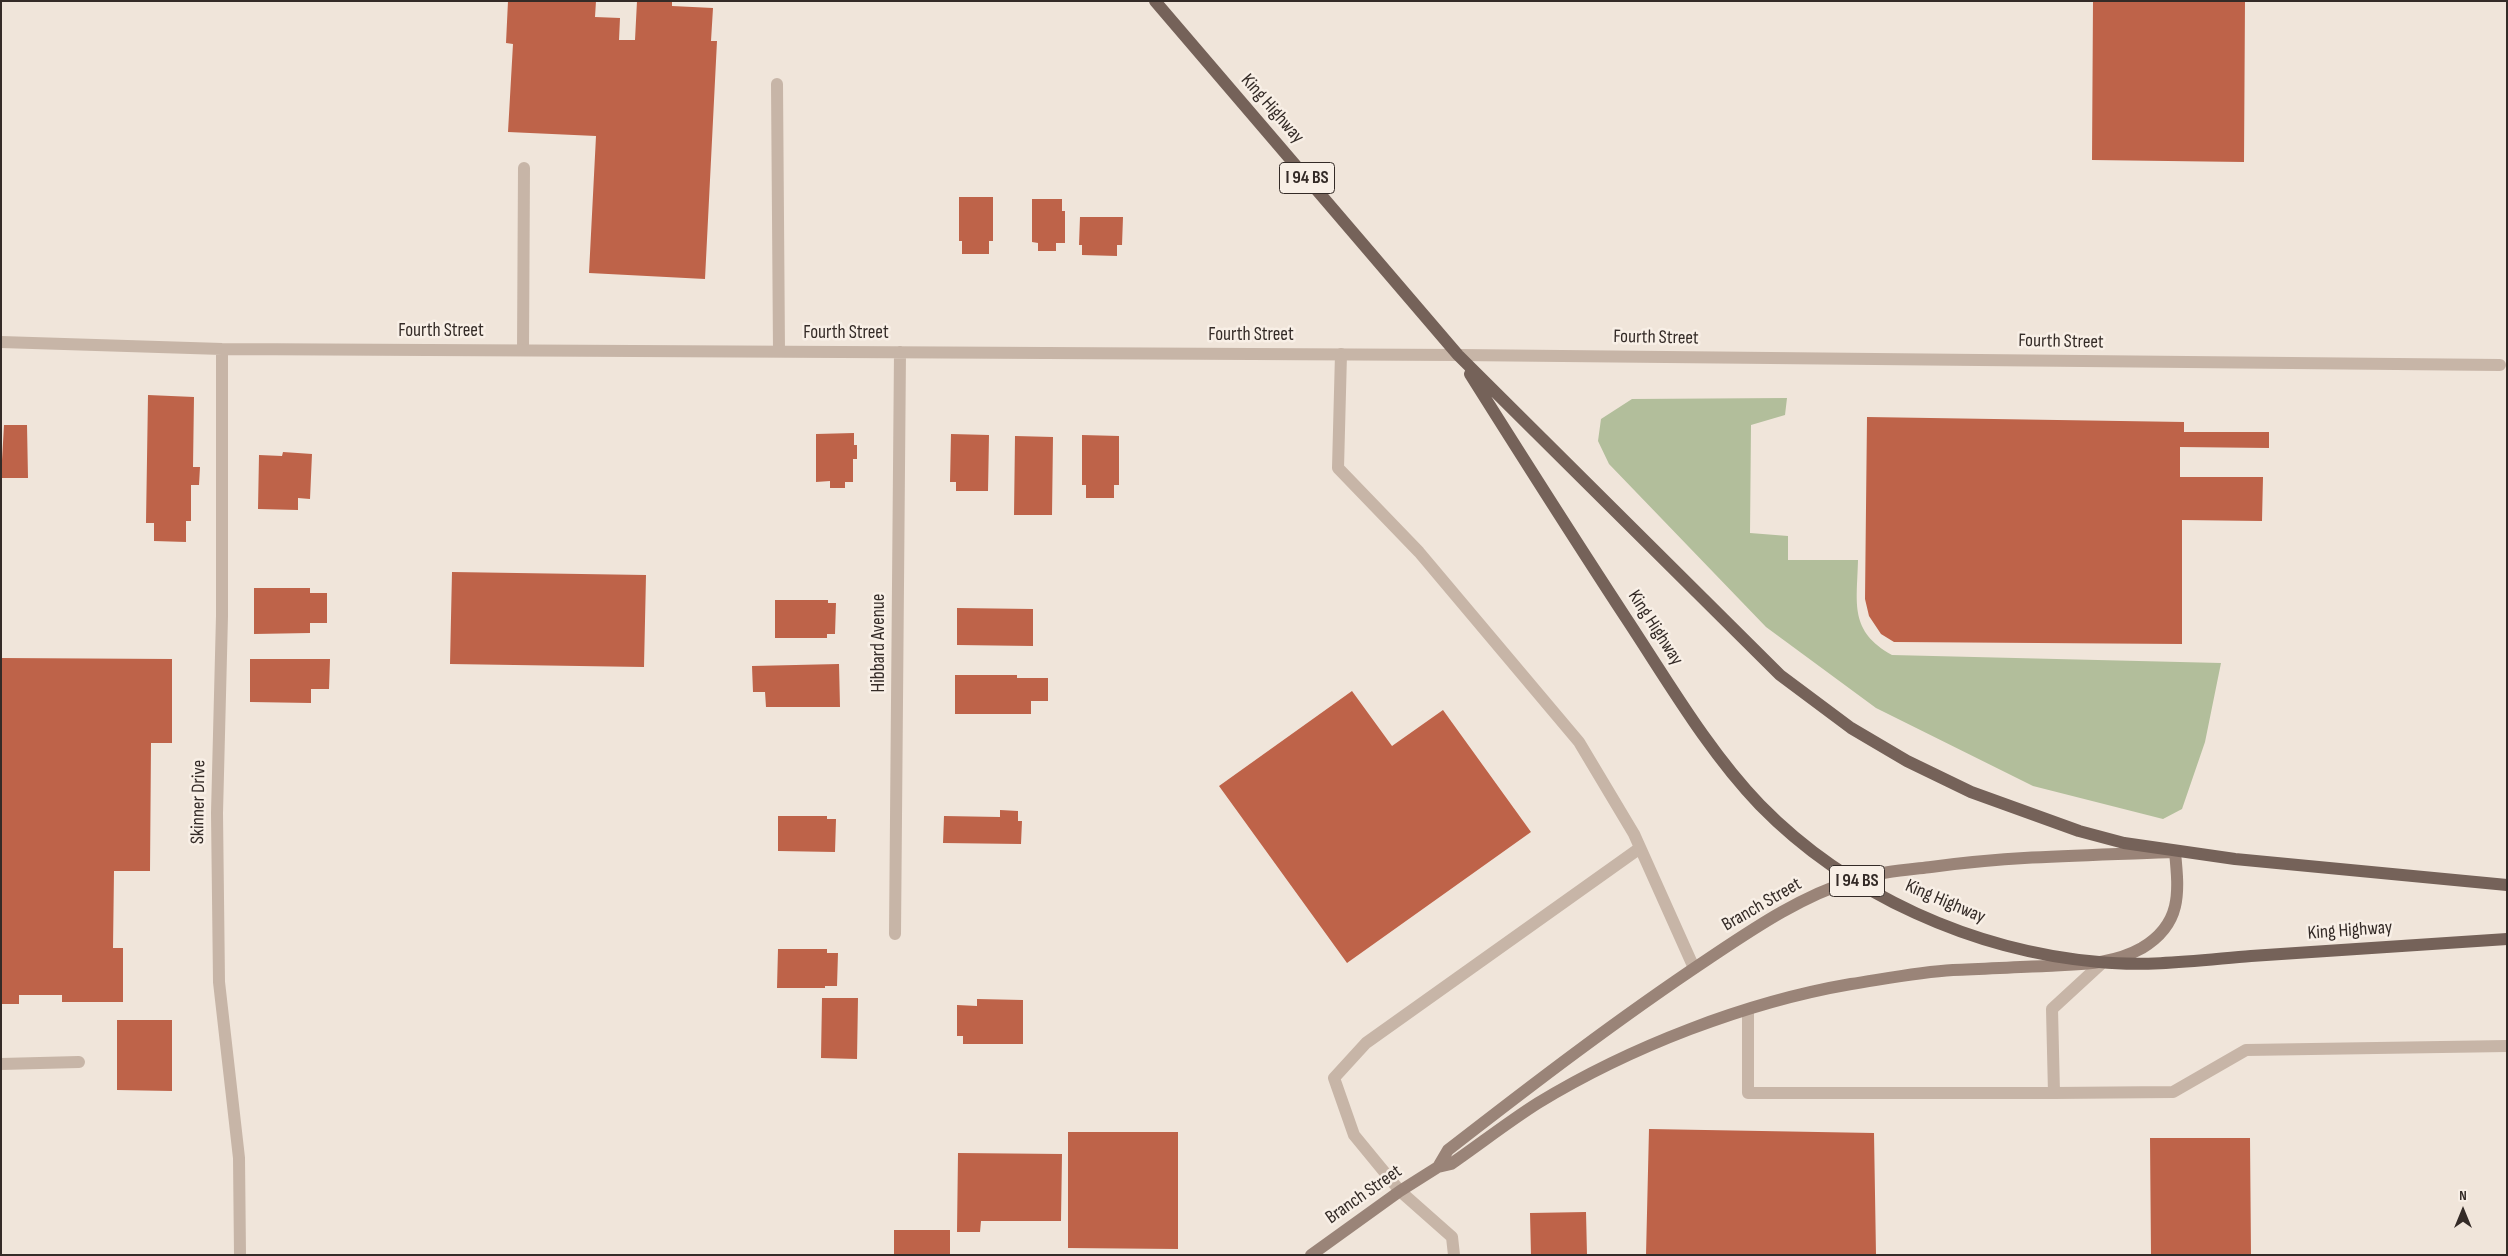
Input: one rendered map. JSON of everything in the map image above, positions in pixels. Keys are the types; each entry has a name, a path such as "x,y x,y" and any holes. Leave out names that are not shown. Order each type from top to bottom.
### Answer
{"main road":[{"name":"King Highway","path":"1155,1 1458,354 1780,675 1851,728 1907,762 1971,792 2079,831 2124,843 2175,852 2507,885"},
{"name":"King Highway","path":"1458,354 1550,502 1713,746 1759,803 1802,844 1854,880 1915,912 1972,936 2024,952 2102,963 2176,961 2507,939"}],"street":[{"path":"777,84 779,351"},
{"path":"524,168 524,350"},
{"name":"Fourth Street","path":"1,342 222,349 1458,354 2500,365"},
{"name":"Skinner Drive","path":"222,349 222,616 217,812 218,982 239,1158 240,1255"},
{"name":"Hibbard Avenue","path":"895,934 900,352"},
{"path":"1341,354 1338,468 1418,552 1579,742 1640,848 1694,968"},
{"path":"1454,1255 1452,1237 1400,1191 1354,1135 1334,1078 1366,1042 1640,848"},
{"name":"Branch Street","path":"1318,1253 1400,1191 1438,1167 1451,1164 1538,1103 1629,1054 1783,998 1850,984 1949,970 2102,963 2140,949 2169,925 2175,911 2178,892 2175,852 1966,862 1854,880 1787,910 1694,968 1573,1054 1448,1150 1438,1167"},
{"path":"2054,1093 2052,1009 2102,963"},
{"path":"1748,1011 1748,1093 2173,1092 2246,1050 2507,1046"},
{"path":"1,1064 79,1062"}],"green space":[{"path":"1787,398 1785,415 1751,425 1750,533 1788,536 1788,560 1858,560 1858,615 1868,636 1878,646 1892,655 2221,663 2205,742 2182,809 2163,819 2033,786 1876,708 1766,627 1609,464 1598,441 1601,419 1632,399"}],"building":[{"path":"508,1 596,1 595,17 620,18 619,40 635,40 637,1 672,1 672,6 713,8 711,41 717,41 705,279 589,273 596,136 508,132 513,44 506,43"},
{"path":"2093,1 2245,1 2244,162 2092,160"},
{"path":"959,197 993,197 993,241 989,241 989,254 962,254 962,241 959,241"},
{"path":"1032,199 1062,199 1062,211 1065,211 1065,243 1056,243 1056,251 1038,251 1038,243 1032,242"},
{"path":"1080,217 1123,217 1122,245 1117,245 1117,256 1082,255 1082,245 1079,245"},
{"path":"148,395 194,397 193,467 200,467 199,485 191,485 191,521 186,521 186,542 154,541 154,523 146,523"},
{"path":"1867,417 2184,422 2184,432 2269,432 2269,448 2180,447 2180,477 2263,477 2262,521 2182,520 2182,644 1894,642 1881,634 1869,616 1865,599"},
{"path":"4,425 27,425 28,478 1,478"},
{"path":"854,433 854,445 857,445 857,459 853,459 853,482 845,482 845,488 830,488 830,481 816,482 816,434"},
{"path":"951,434 989,435 988,491 956,491 956,482 950,482"},
{"path":"1082,435 1119,436 1119,485 1114,485 1114,498 1086,498 1086,485 1082,485"},
{"path":"1015,436 1053,437 1052,515 1014,515"},
{"path":"283,452 312,454 310,499 298,498 298,510 258,509 259,455 282,456"},
{"path":"452,572 646,575 644,667 450,664"},
{"path":"254,588 310,588 310,593 327,593 327,623 310,623 310,633 254,634"},
{"path":"775,600 828,600 828,603 836,603 835,634 827,634 827,638 775,638"},
{"path":"957,608 1033,609 1033,646 957,645"},
{"path":"1,658 172,659 172,743 151,743 150,871 114,871 113,948 123,948 123,1002 62,1002 62,995 19,995 19,1004 1,1004"},
{"path":"250,659 330,659 329,689 311,689 311,703 250,702"},
{"path":"839,664 840,707 766,707 765,692 753,692 752,666"},
{"path":"955,675 1017,675 1017,678 1048,678 1048,701 1031,701 1031,714 955,714"},
{"path":"1352,691 1392,746 1443,710 1531,832 1347,963 1219,786"},
{"path":"1000,810 1018,811 1018,821 1022,821 1021,844 943,843 944,816 1000,817"},
{"path":"778,816 827,816 827,819 836,819 835,852 778,851"},
{"path":"778,949 827,949 827,953 838,953 837,986 825,986 825,988 777,988"},
{"path":"822,998 858,998 857,1059 821,1058"},
{"path":"977,999 1023,1000 1023,1044 963,1044 963,1036 957,1036 957,1005 977,1006"},
{"path":"117,1020 172,1020 172,1091 117,1090"},
{"path":"1649,1129 1874,1133 1876,1255 1646,1255"},
{"path":"1068,1132 1178,1132 1178,1249 1068,1248"},
{"path":"2150,1138 2250,1138 2251,1255 2151,1255"},
{"path":"958,1153 1062,1154 1061,1221 981,1221 980,1232 957,1232"},
{"path":"1586,1212 1587,1255 1531,1255 1530,1213"},
{"path":"894,1230 950,1230 950,1255 894,1255"}]}
